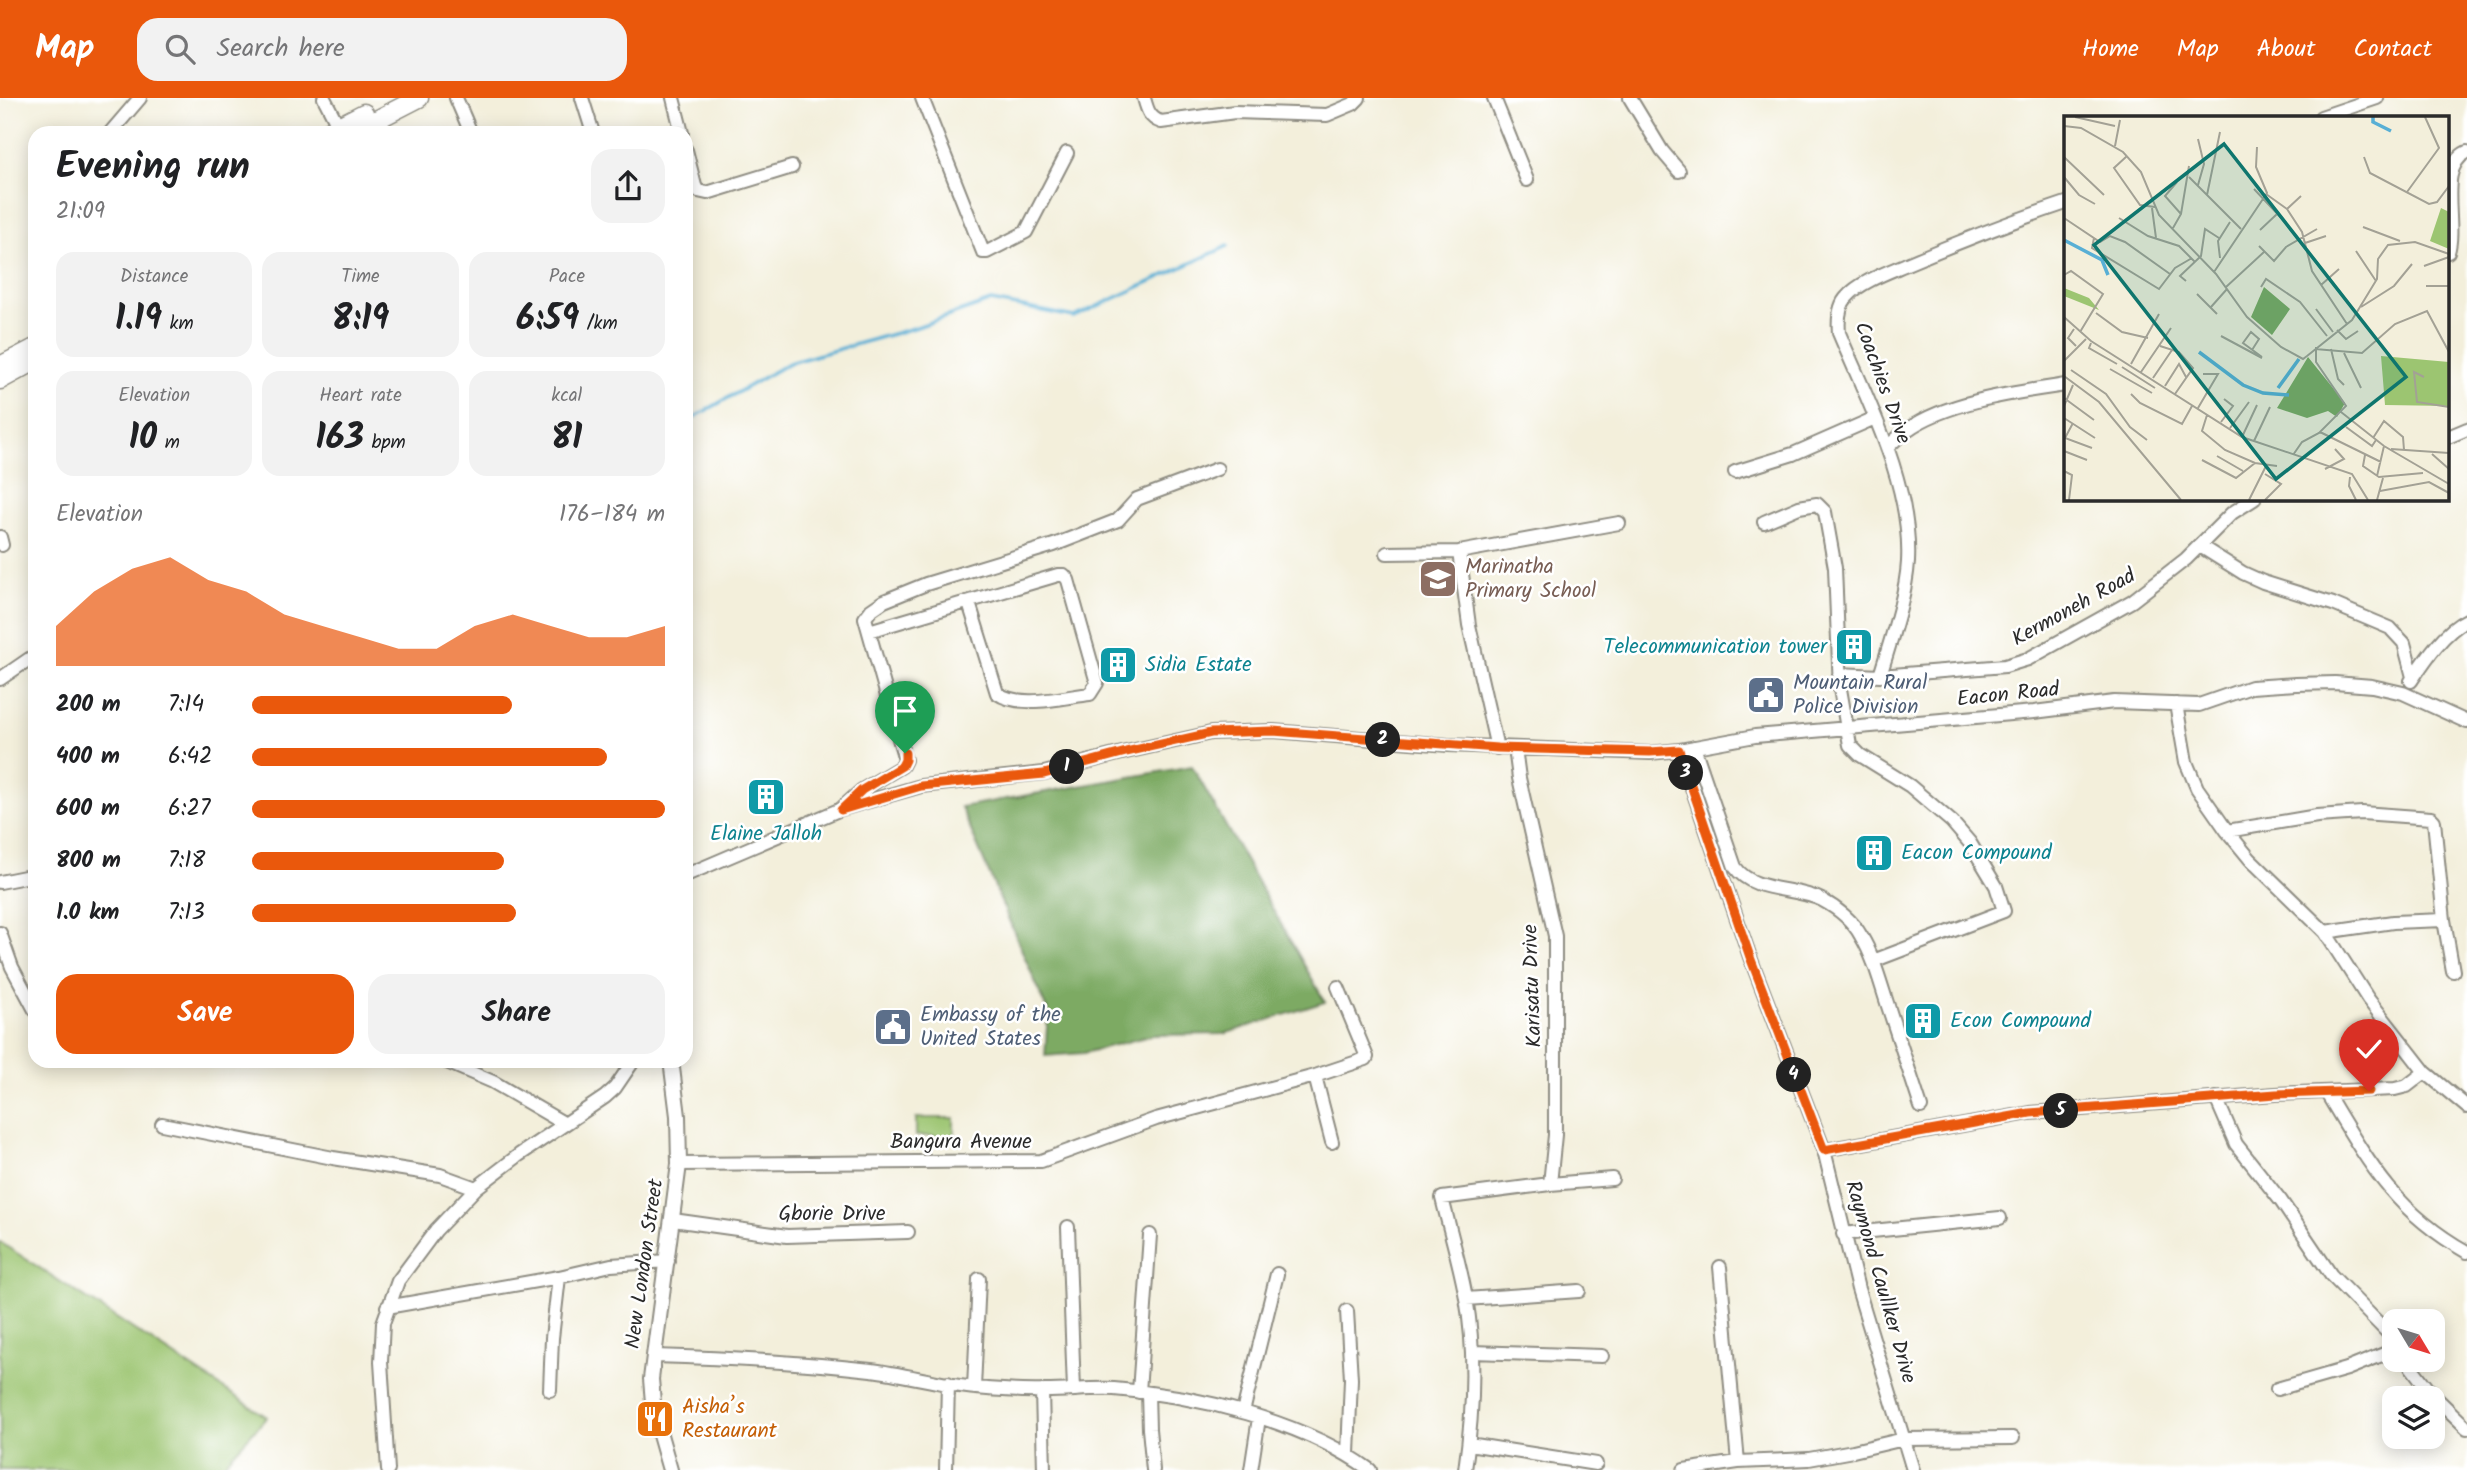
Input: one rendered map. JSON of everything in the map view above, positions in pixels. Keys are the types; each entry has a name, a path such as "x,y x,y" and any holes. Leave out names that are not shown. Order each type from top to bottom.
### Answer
{"main road":[{"path":"351,126 391,98"},
{"path":"354,126 419,98"},
{"path":"0,366 28,352"},
{"path":"0,380 28,365"}],"street":[{"path":"324,98 342,126"},
{"path":"456,98 468,126"},
{"path":"582,98 591,126"},
{"path":"673,98 680,126"},
{"path":"922,98 983,252 1026,232 1067,153"},
{"path":"1144,98 1148,112 1154,120 1161,122 1235,113 1326,115 1353,104 1359,98"},
{"path":"1494,98 1527,180"},
{"path":"1630,98 1662,151 1679,171"},
{"path":"2324,116 2377,98"},
{"path":"116,126 138,99"},
{"path":"2450,231 2451,169 2459,156 2467,152"},
{"path":"693,178 698,191 707,193 792,167"},
{"name":"Coachies Drive","path":"1880,676 1896,621 1908,563 1905,516 1887,448 1839,333 1838,317 1846,297 1857,288 1888,272 2002,224 2064,204"},
{"path":"1887,448 1914,425 1947,411 2008,393 2064,385"},
{"path":"1735,472 1793,454 1875,418"},
{"path":"2450,436 2467,429"},
{"path":"841,810 862,790 902,766 905,760 865,618 871,610 884,601 939,580 1054,545 1118,520 1137,499 1217,469"},
{"name":"Kermoneh Road","path":"1839,674 1880,676 2005,666 2028,659 2132,601 2200,547 2232,513 2252,500"},
{"path":"1764,522 1799,507 1817,504 1825,512 1835,568 1839,674 1848,737 1854,750 1933,804 1970,843 1996,886 2004,911 1873,961"},
{"path":"1387,552 1459,552 1619,523"},
{"path":"2200,547 2263,582 2333,604 2390,628 2404,643 2413,677"},
{"path":"1459,552 1469,625 1497,748"},
{"path":"869,631 1064,575 1068,580 1082,626 1097,683 1095,689 1090,694 1025,701 1005,699 997,693 970,603"},
{"path":"2403,693 2446,636 2467,620"},
{"path":"0,679 28,660"},
{"name":"Eacon Road","path":"693,872 841,810 921,786 1044,774 1211,733 1273,731 1497,748 1650,752 1679,750 1755,736 2114,702 2207,704 2251,687 2352,683 2403,693 2467,722"},
{"path":"2176,704 2186,762 2197,788 2227,831 2250,859 2326,932 2368,999 2424,1072 2467,1107"},
{"path":"1694,747 1735,867 1740,874 1758,883 1801,891 1825,901 1848,919 1860,933 1873,961 1921,1107"},
{"name":"Karisatu Drive","path":"1515,748 1519,778 1555,936 1555,1135 1550,1184"},
{"name":"Raymond Caullker Drive","path":"1679,750 1763,993 1824,1150 1843,1234 1913,1470"},
{"path":"2227,831 2317,816 2362,813 2431,818 2434,821 2444,920 2453,971"},
{"path":"0,882 28,876"},
{"path":"2326,932 2393,922 2444,920"},
{"path":"0,933 12,967 28,997"},
{"name":"Bangura Avenue","path":"679,1164 1041,1161 1156,1118 1315,1076 1366,1059 1338,987"},
{"path":"461,1068 493,1082 565,1124"},
{"path":"388,1470 381,1362 383,1323 398,1282 415,1257 476,1188 615,1088 629,1068"},
{"name":"New London Street","path":"670,1470 651,1398 653,1356 668,1261 679,1164 678,1116 672,1068"},
{"path":"1824,1150 2030,1113 2216,1098 2395,1088 2407,1086 2424,1072"},
{"path":"1315,1076 1332,1142"},
{"path":"2326,1092 2370,1165 2395,1198 2437,1236 2467,1252"},
{"path":"2216,1098 2236,1144 2281,1201 2331,1275 2382,1327"},
{"path":"162,1124 332,1158 440,1175 476,1188"},
{"path":"1465,1470 1469,1444 1472,1352 1466,1299 1442,1198 1612,1179"},
{"path":"1843,1234 2000,1218"},
{"name":"Gborie Drive","path":"673,1220 787,1236 908,1232"},
{"path":"1068,1227 1074,1390"},
{"path":"1150,1235 1143,1392 1153,1470"},
{"path":"387,1307 559,1277 586,1269 668,1261"},
{"path":"1720,1267 1738,1462"},
{"path":"1243,1412 1277,1274"},
{"path":"550,1390 552,1338 559,1277"},
{"path":"974,1388 979,1279"},
{"path":"1466,1299 1579,1291"},
{"path":"1347,1311 1351,1379 1348,1454"},
{"path":"1472,1352 1602,1356"},
{"path":"2277,1389 2347,1369 2382,1355"},
{"path":"653,1356 834,1366 974,1388 1042,1391 1111,1389 1181,1397 1243,1412 1303,1433 1348,1454 1362,1468"},
{"path":"2415,1372 2432,1394 2467,1428"},
{"path":"946,1470 948,1383"},
{"path":"1042,1391 1044,1470"},
{"path":"1251,1470 1259,1418"},
{"path":"1684,1470 1738,1462 1809,1459 1904,1438 2013,1438"},
{"path":"1469,1444 1596,1464"}],"green space":[{"path":"1192,766 1325,1002 1224,1034 1153,1035 1084,1053 1045,1056 1048,1012 961,807"},
{"path":"916,1118 954,1118 954,1136 916,1136"},
{"path":"0,1242 267,1417 218,1470 0,1470"}],"waterway":[{"path":"693,418 789,363 914,328 991,301 1074,317 1228,246"}],"place":[{"name":"Marinatha Primary School","path":"1438,579"},
{"name":"Telecommunication tower","path":"1854,647"},
{"name":"Sidia Estate","path":"1118,665"},
{"name":"Mountain Rural Police Division","path":"1766,695"},
{"name":"Elaine Jalloh","path":"766,797"},
{"name":"Eacon Compound","path":"1874,853"},
{"name":"Econ Compound","path":"1923,1021"},
{"name":"Embassy of the United States","path":"893,1027"},
{"name":"Aisha’s Restaurant","path":"655,1419"}],"route":[{"path":"905,753 902,766 852,797 841,810 921,786 1044,774 1211,733 1273,731 1497,748 1650,752 1679,750 1750,957 1824,1150 2030,1113 2276,1094 2369,1091"}]}
